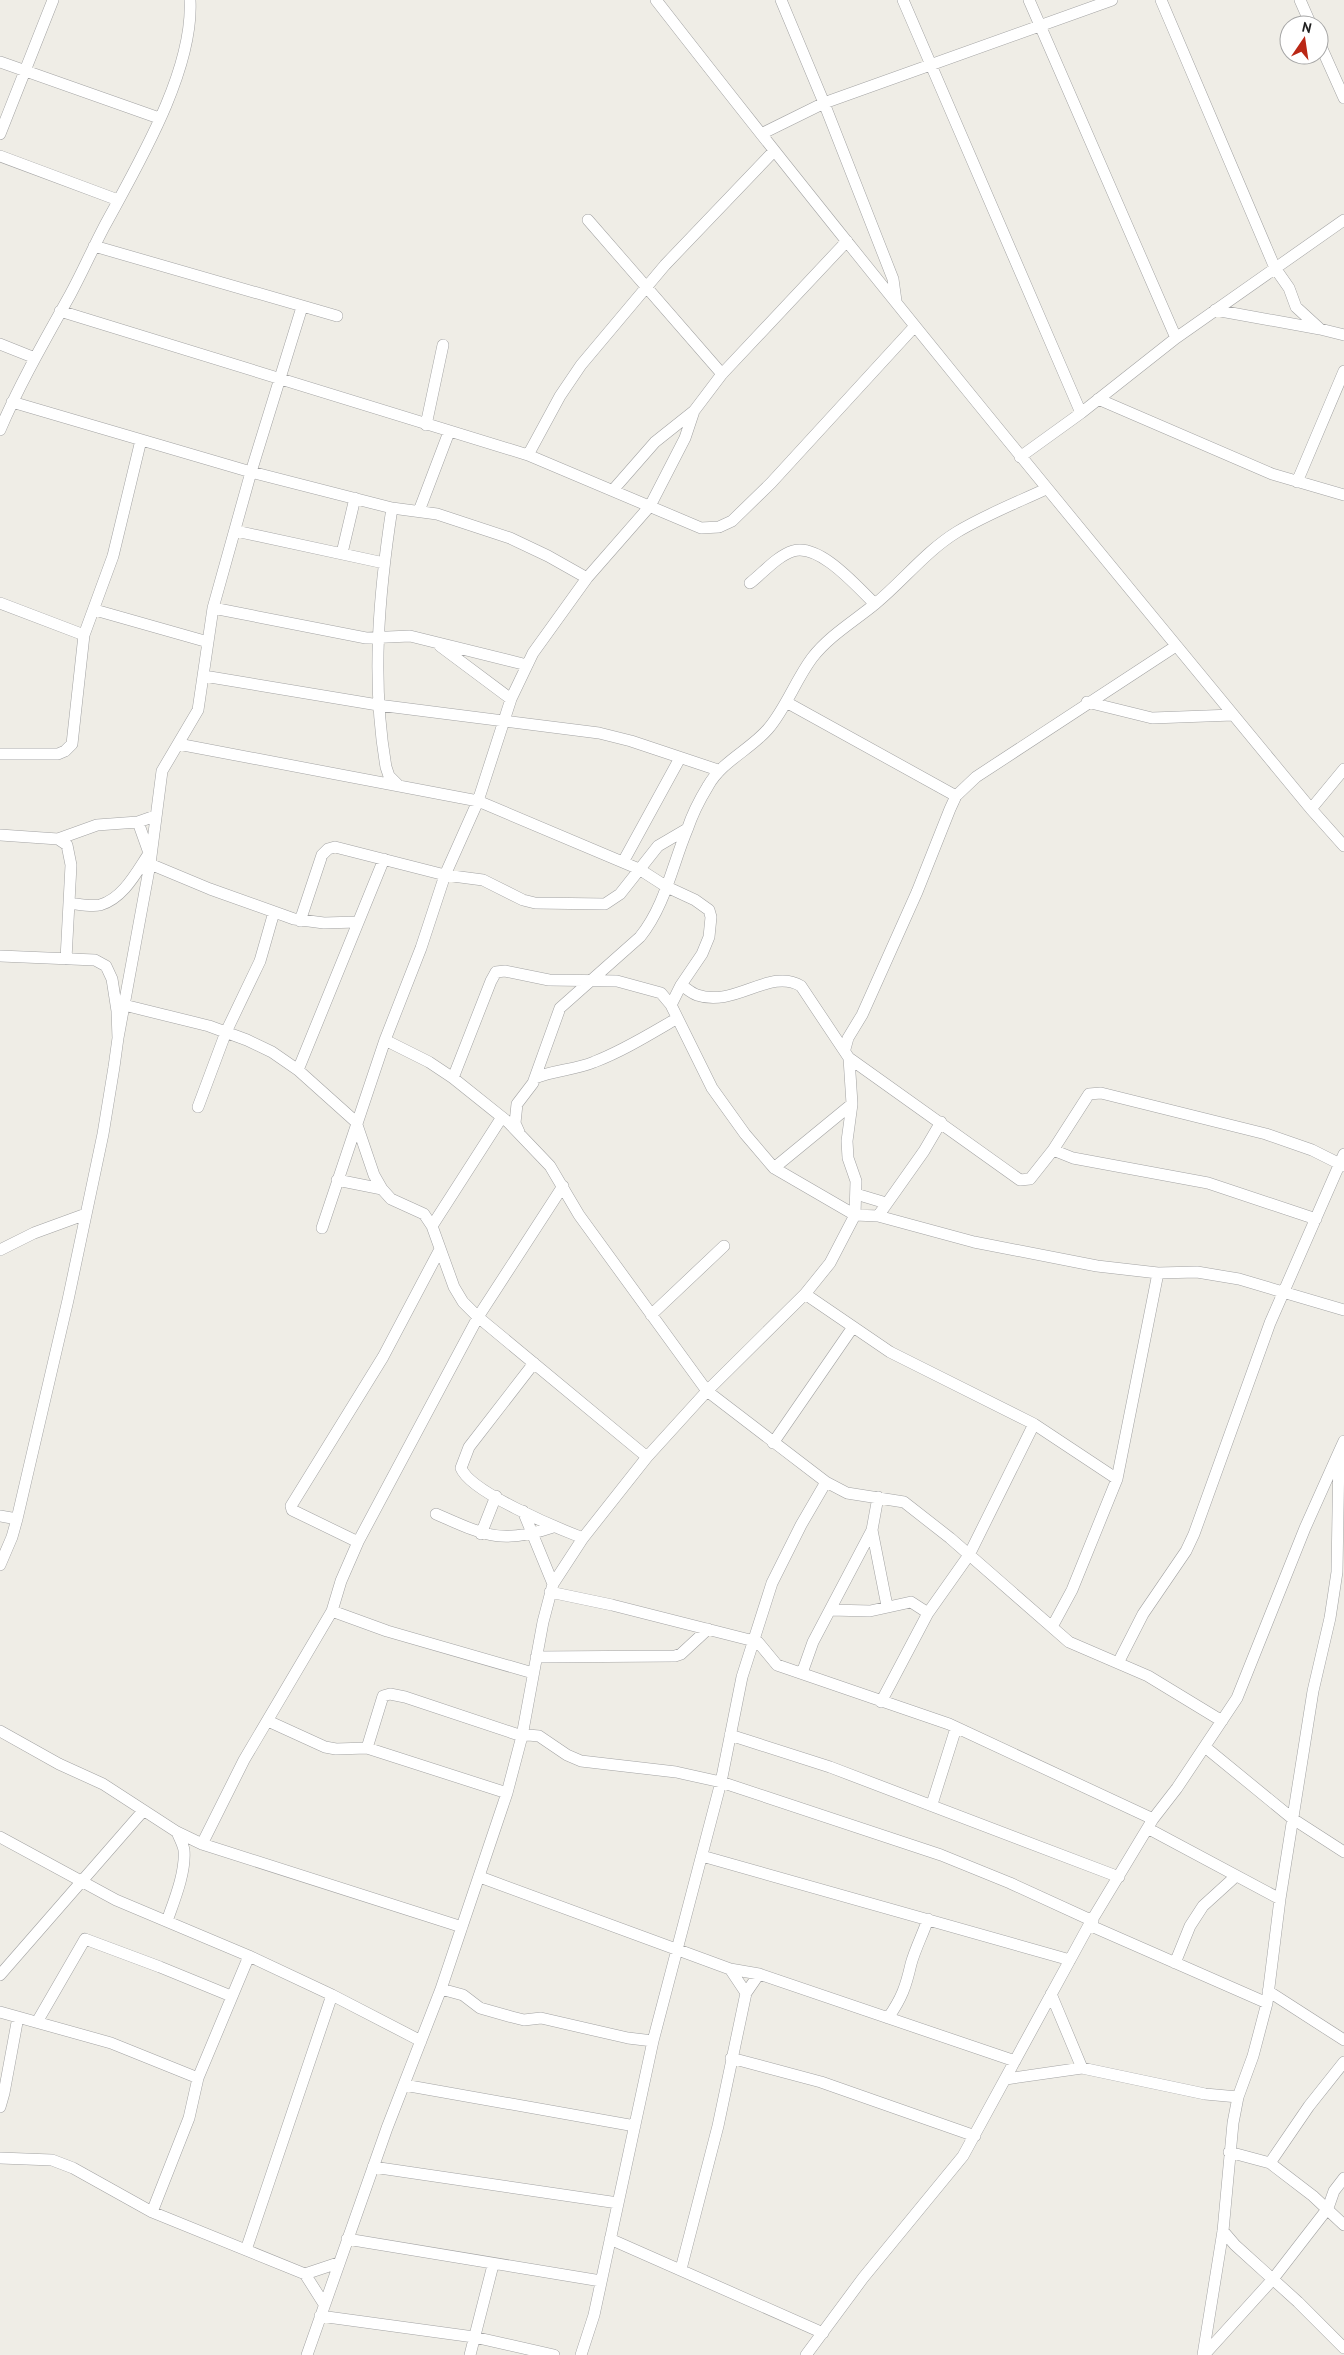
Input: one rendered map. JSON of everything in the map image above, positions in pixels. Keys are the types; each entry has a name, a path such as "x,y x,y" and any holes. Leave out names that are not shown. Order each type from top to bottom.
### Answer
{"street":[{"path":"0,134 53,0"},
{"path":"0,430 12,402 147,148 176,80 188,41 192,21 190,0"},
{"path":"656,0 774,151 1046,489 1311,810 1344,846"},
{"path":"781,0 824,103 893,279 897,303"},
{"path":"903,0 1081,413"},
{"path":"1029,0 1176,338"},
{"path":"761,134 824,103 1112,0"},
{"path":"1162,0 1275,268 1289,288 1296,307 1320,329"},
{"path":"1300,0 1307,15"},
{"path":"0,62 159,118"},
{"path":"1329,64 1344,98"},
{"path":"528,455 560,396 581,365 666,265 774,151"},
{"path":"0,156 118,200"},
{"path":"588,220 722,374"},
{"path":"1020,457 1081,413 1176,338 1344,220"},
{"path":"613,490 655,442 694,411 722,374 847,241"},
{"path":"94,246 302,308 337,316"},
{"path":"0,1565 17,1519 103,1134 150,855 162,771 190,727 198,710 213,608 251,472 302,308"},
{"path":"1215,310 1320,329 1344,336"},
{"path":"60,311 528,455 701,528 719,527 732,521 770,483 915,326"},
{"path":"0,344 35,358"},
{"path":"426,424 443,345"},
{"path":"1297,482 1344,370"},
{"path":"1098,399 1297,482 1344,495"},
{"path":"12,402 251,472 392,508 437,514 510,538 548,556 587,578"},
{"path":"322,1228 385,1040 421,948 445,875 478,801 511,699 533,653 587,578 650,506 685,438 694,411"},
{"path":"419,511 449,432"},
{"path":"0,754 58,754 65,751 72,744 84,635 95,610 113,556 141,440"},
{"path":"520,1135 514,1123 517,1104 535,1078 560,1008 589,980 640,937 648,927 667,888 687,829 708,785 718,770 751,746 780,713 811,659 826,642 905,579 929,554 956,532 1046,489"},
{"path":"342,553 355,498"},
{"path":"392,508 384,563 379,637 378,705 386,767 389,776 398,785"},
{"path":"236,531 384,563"},
{"path":"750,583 782,557 794,551 808,550 816,553 847,576 874,604"},
{"path":"0,603 84,635"},
{"path":"213,608 366,638 410,636 527,665"},
{"path":"95,610 208,642"},
{"path":"437,643 511,699"},
{"path":"307,2355 373,2167 441,1989 507,1793 522,1736 551,1588 583,1538 648,1457 707,1390 805,1294 830,1263 844,1239 855,1215 856,1194 856,1181 847,1150 852,1104 847,1053 848,1038 862,1015 909,910 956,796 976,777 1087,702 1176,646"},
{"path":"204,676 378,705 598,733 631,741 718,770"},
{"path":"786,702 956,796"},
{"path":"1087,702 1152,718 1233,715"},
{"path":"178,744 478,801 639,869 667,888 695,900 709,910 711,917 709,937 702,954 681,985 671,1005"},
{"path":"623,862 680,758"},
{"path":"1311,810 1344,769"},
{"path":"0,835 58,839 97,825 138,822 155,816"},
{"path":"138,822 150,855 210,889 300,921 324,923 357,922"},
{"path":"300,921 322,855 335,847 445,875 483,880 529,902 605,904 620,894 658,846 687,829"},
{"path":"58,839 67,845 70,854 66,958"},
{"path":"69,903 98,905 112,899 130,881 150,855"},
{"path":"298,1070 384,859"},
{"path":"198,1107 226,1032 260,961 274,912"},
{"path":"0,956 95,960 106,966 112,979 117,1011 118,1038"},
{"path":"453,1078 496,972 505,971 549,980 617,981 650,989 661,993 671,1005 676,1019 712,1088 745,1134 774,1168 855,1215 878,1216 974,1242 1097,1266 1158,1273 1196,1272 1263,1285 1309,1301 1344,1310"},
{"path":"681,985 695,995 722,998 740,994 777,980 794,981 801,986 825,1024 847,1053 1020,1180 1030,1179 1053,1150 1089,1094 1100,1093 1266,1134 1342,1161 1283,1292 1190,1543 1144,1614 1118,1663"},
{"path":"124,1005 226,1032 272,1052 298,1070 356,1122 374,1175 382,1189 391,1199 424,1214 432,1226 454,1287 463,1302 478,1317 648,1457"},
{"path":"535,1078 550,1072 594,1062 620,1051 676,1019"},
{"path":"385,1040 429,1062 453,1078 502,1117 550,1166 580,1215 707,1390 773,1443 826,1482 847,1493 904,1502 969,1555 1069,1642 1148,1676 1222,1721"},
{"path":"774,1168 852,1104"},
{"path":"432,1226 502,1117"},
{"path":"878,1216 924,1151 941,1122"},
{"path":"1053,1150 1073,1158 1208,1183 1316,1219"},
{"path":"337,1180 382,1189"},
{"path":"202,1844 244,1760 332,1611 341,1581 358,1542 478,1317 563,1186"},
{"path":"856,1194 886,1203"},
{"path":"0,1250 34,1233 86,1214"},
{"path":"651,1315 724,1246"},
{"path":"358,1542 292,1510 290,1506 383,1357 440,1251"},
{"path":"1052,1627 1072,1590 1117,1479 1158,1273"},
{"path":"805,1294 890,1352 1034,1424 1117,1479"},
{"path":"773,1443 853,1327"},
{"path":"534,1363 469,1447 461,1468 464,1476 478,1488 553,1527 583,1538"},
{"path":"882,1702 928,1613 969,1555 1034,1424"},
{"path":"1203,2355 1223,2231 1230,2152 1238,2097 1253,2056 1268,1997 1280,1899 1313,1691 1341,1574 1342,1446"},
{"path":"806,2355 863,2278 947,2178 974,2136 1091,1923 1151,1824 1205,1748 1237,1698 1249,1673 1282,1583 1342,1446"},
{"path":"581,2355 594,2315 654,2041 721,1782 742,1677 772,1583 801,1525 826,1482"},
{"path":"481,1534 496,1496"},
{"path":"802,1672 813,1642 872,1530 878,1497"},
{"path":"523,1511 534,1533 551,1588"},
{"path":"436,1514 481,1534 502,1538 534,1533 553,1527"},
{"path":"0,1516 17,1519"},
{"path":"872,1530 886,1606"},
{"path":"551,1588 758,1642 776,1664 930,1717 956,1728 1151,1824 1236,1876 1280,1899"},
{"path":"830,1610 861,1612 911,1602 928,1613"},
{"path":"332,1611 387,1631 533,1673"},
{"path":"536,1657 675,1656 681,1654 708,1629"},
{"path":"367,1748 383,1696 387,1694 406,1697 522,1736 528,1734 539,1736 567,1755 581,1761 676,1772 721,1782 941,1855 996,1876 1175,1963 1268,1997 1344,2040"},
{"path":"268,1721 325,1747 336,1749 367,1748 507,1793"},
{"path":"932,1804 956,1728"},
{"path":"0,1730 59,1764 103,1784 177,1832 202,1844 462,1927"},
{"path":"730,1736 830,1767 932,1804 1119,1877"},
{"path":"1205,1748 1293,1819 1344,1852"},
{"path":"0,1975 143,1811"},
{"path":"167,1921 179,1888 184,1860 184,1849 177,1832"},
{"path":"0,1837 116,1900 249,1956 332,1995 421,2041"},
{"path":"702,1856 1070,1960"},
{"path":"1175,1963 1190,1926 1203,1906 1236,1876"},
{"path":"480,1877 730,1969 759,1974 1015,2062"},
{"path":"888,2018 901,1999 910,1978 912,1964 928,1919"},
{"path":"36,2022 85,1939 231,1996"},
{"path":"152,2212 189,2118 198,2078 249,1956"},
{"path":"730,1969 746,1993"},
{"path":"681,2269 718,2126 746,1993 759,1974"},
{"path":"441,1989 463,1995 480,2008 524,2020 541,2018 628,2038 654,2041"},
{"path":"1052,1994 1082,2068"},
{"path":"246,2250 332,1995"},
{"path":"0,2012 111,2043 198,2078"},
{"path":"0,2107 18,2017"},
{"path":"731,2058 821,2082 974,2136"},
{"path":"1270,2163 1309,2106 1344,2062"},
{"path":"1006,2079 1082,2068 1206,2094 1238,2097"},
{"path":"404,2085 635,2126"},
{"path":"1230,2152 1270,2163 1328,2208 1344,2225"},
{"path":"0,2158 52,2160 73,2168 152,2212 306,2274 324,2304"},
{"path":"373,2167 618,2202"},
{"path":"1203,2355 1273,2279 1328,2208 1334,2191 1344,2178"},
{"path":"1223,2231 1235,2245 1273,2279 1344,2350 1335,2355"},
{"path":"347,2239 493,2265 601,2281"},
{"path":"610,2239 822,2333"},
{"path":"306,2274 338,2264"},
{"path":"470,2355 493,2265"},
{"path":"320,2316 474,2337 554,2355"}]}
